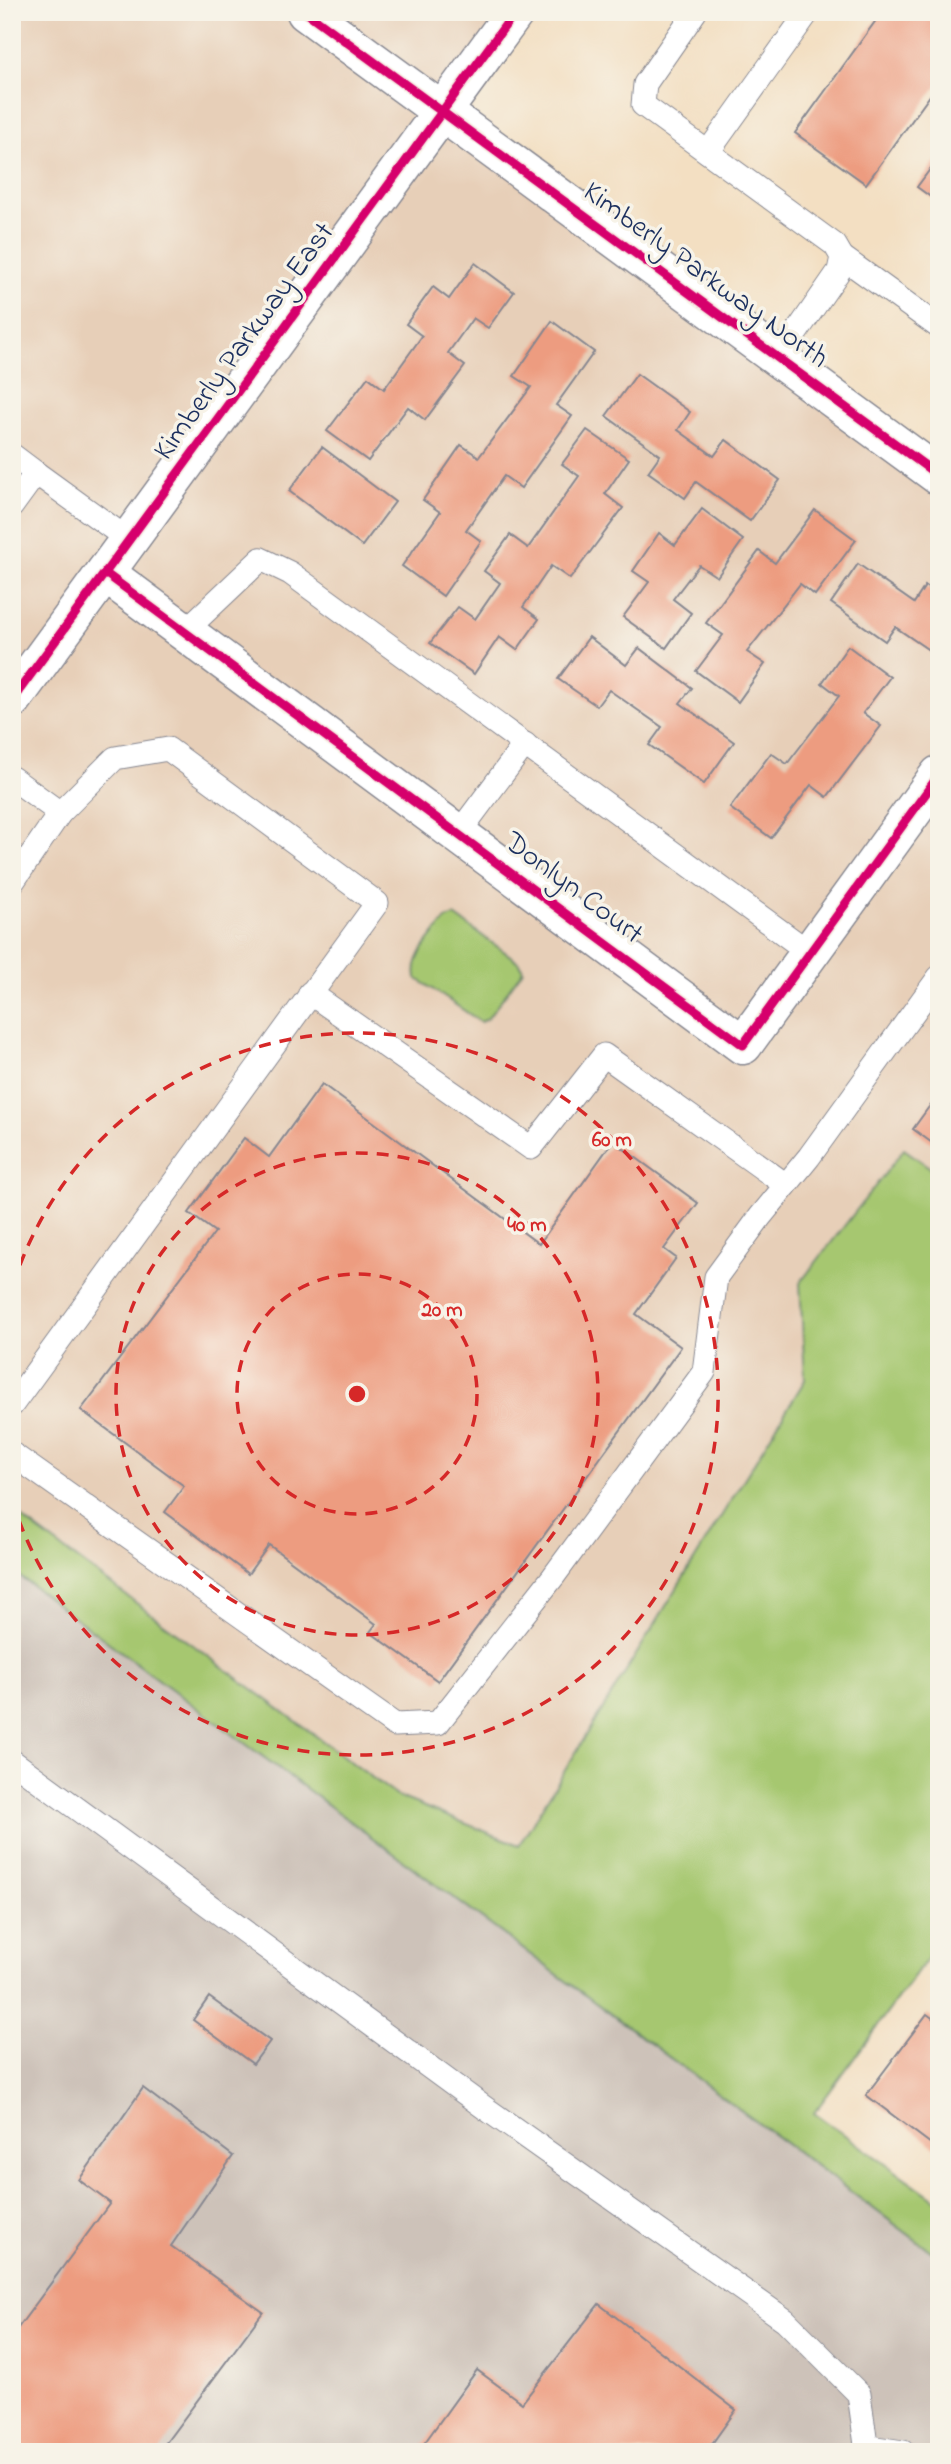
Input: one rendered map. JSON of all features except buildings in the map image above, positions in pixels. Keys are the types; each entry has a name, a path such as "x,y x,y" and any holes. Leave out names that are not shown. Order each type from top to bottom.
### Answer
{"street":[{"name":"Kimberly Parkway North","path":"306,12 939,476"},
{"name":"Kimberly Parkway East","path":"12,700 515,12"},
{"name":"Donlyn Court","path":"105,573 743,1045 939,775"}],"lane":[{"path":"695,12 645,84 643,105 835,245 842,257 939,327"},
{"path":"708,152 808,12"},
{"path":"778,359 839,271 842,257"},
{"path":"12,455 130,541"},
{"path":"12,506 36,472"},
{"path":"184,632 261,559 290,573 810,953"},
{"path":"458,834 525,744"},
{"path":"12,883 60,813 115,758 168,749 377,903 77,1320 12,1405"},
{"path":"12,778 60,813"},
{"path":"12,1454 395,1725 438,1723 553,1577 704,1372 716,1277 939,976"},
{"path":"310,993 531,1148 604,1055 786,1185"},
{"path":"12,1761 485,2108 785,2320 859,2394 868,2449 903,2452"}],"shaded area":[{"path":"12,12 514,12 439,115 939,477 939,1174 904,1149 800,1283 805,1380 519,1845 397,1796 12,1511"},
{"path":"12,1571 939,2257 939,2452 12,2452"}],"green space":[{"path":"455,916 520,963 523,970 488,1018 481,1022 416,978 415,970 420,954 446,919"},
{"path":"904,1149 939,1174 939,1942 814,2113 939,2202 939,2257 12,1571 12,1511 397,1796 519,1845 805,1380 800,1283"}],"cycle path":[{"path":"306,12 939,476"},
{"path":"12,700 515,12"},
{"path":"105,573 743,1045 939,775"}]}
